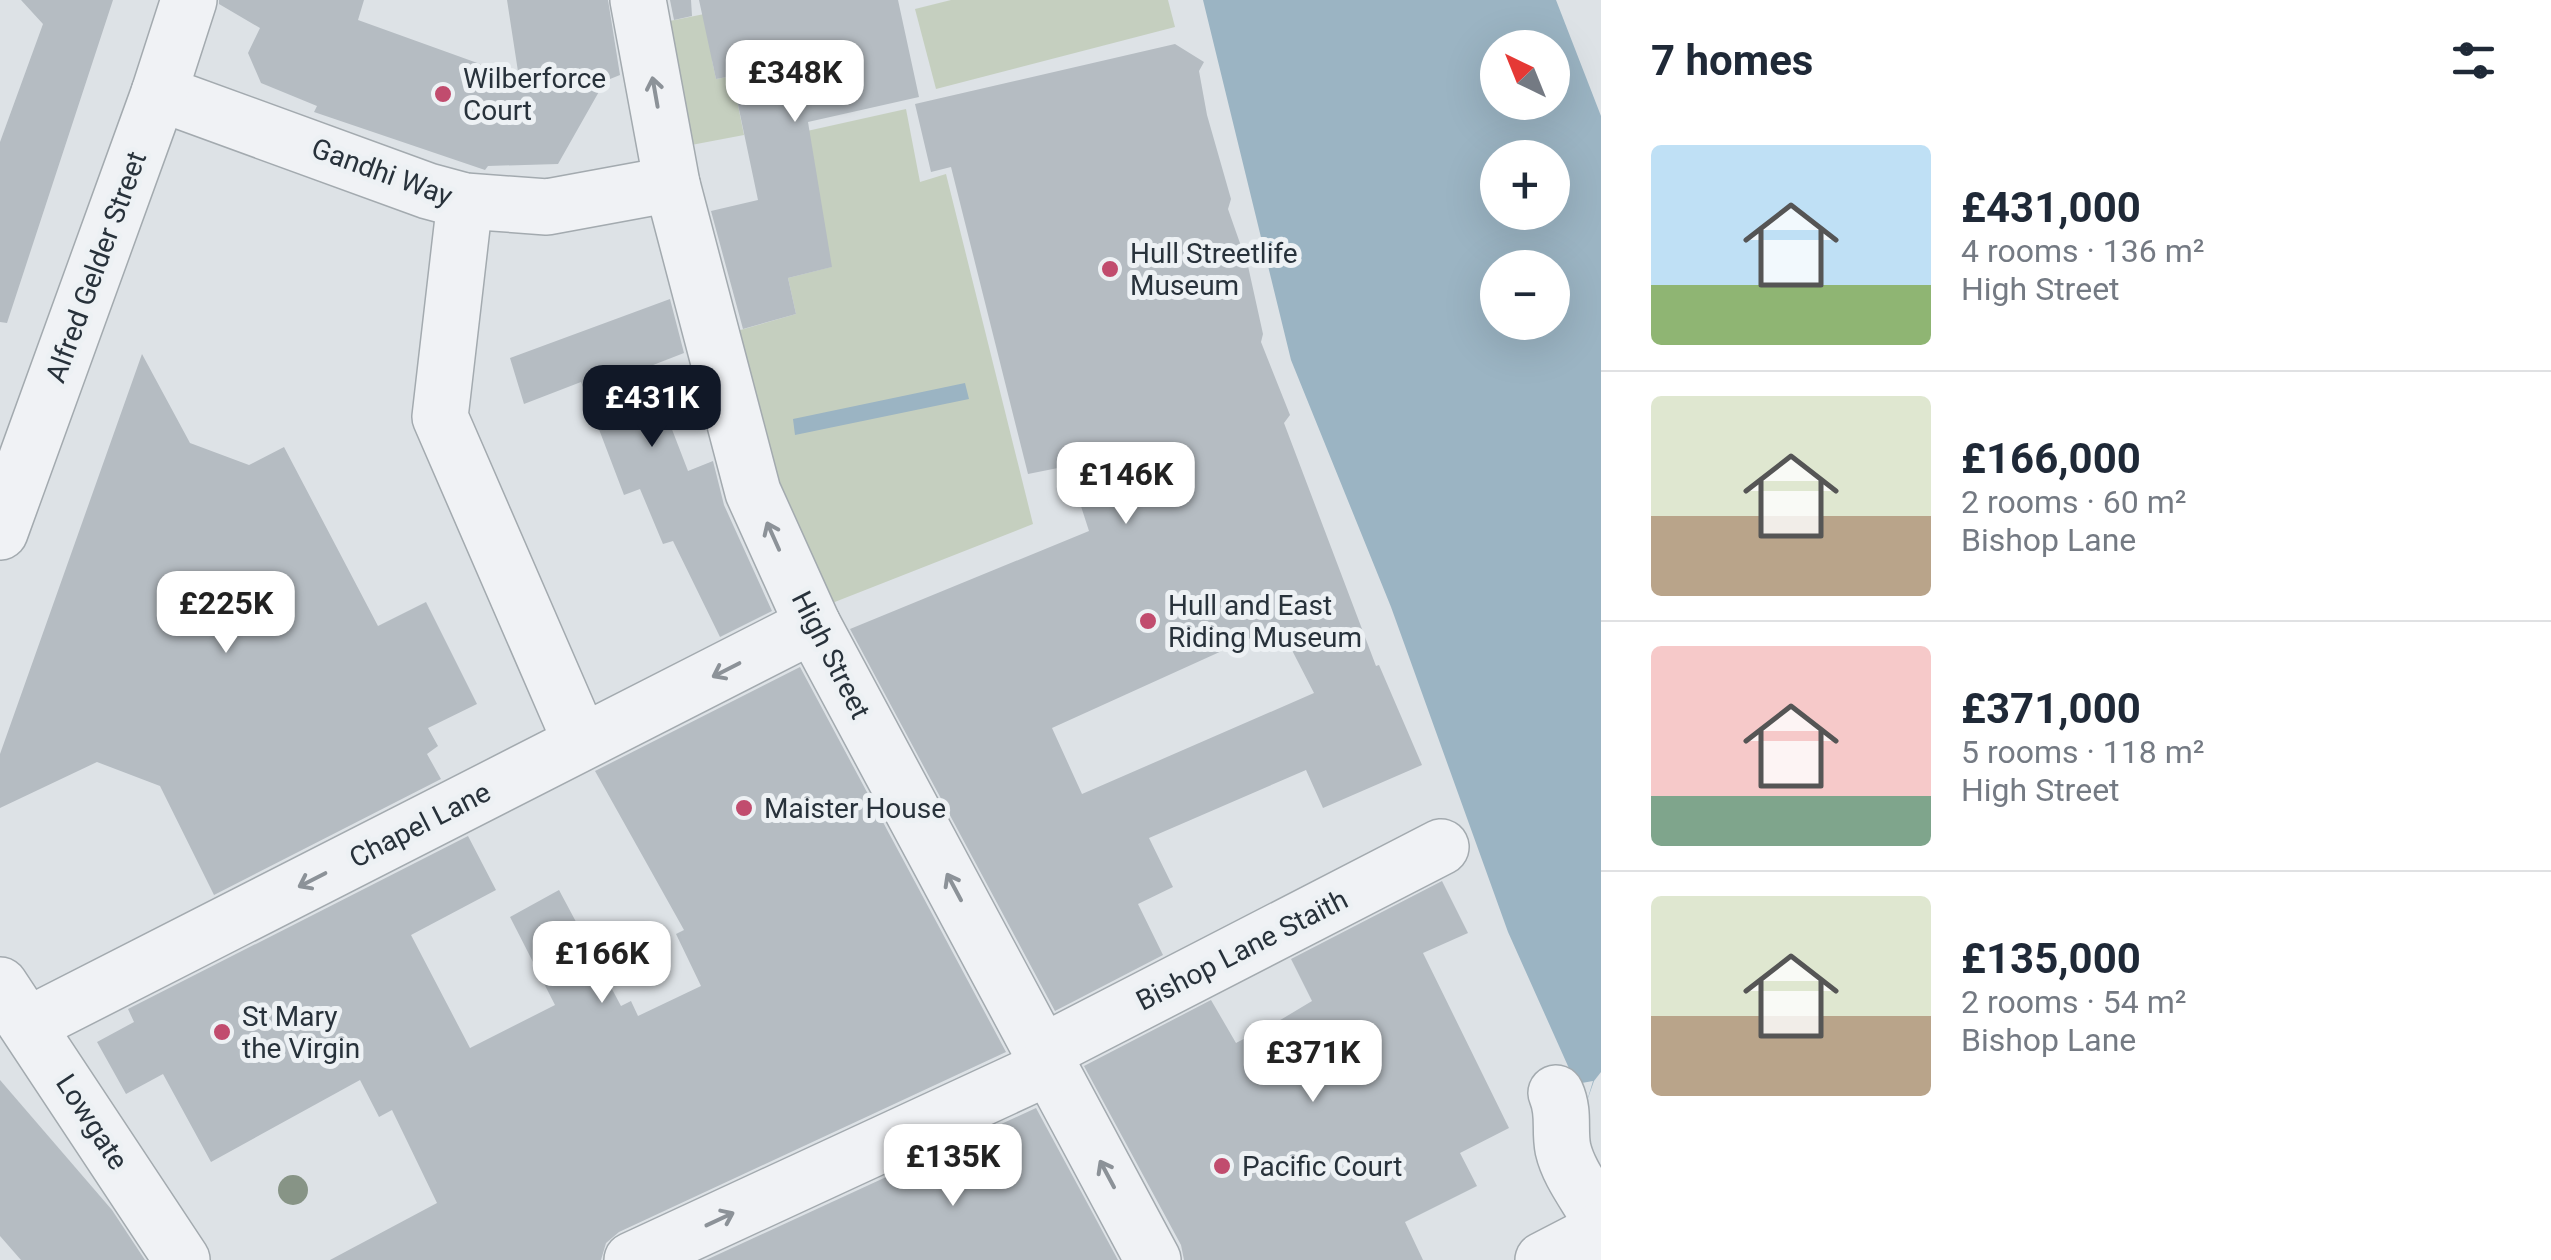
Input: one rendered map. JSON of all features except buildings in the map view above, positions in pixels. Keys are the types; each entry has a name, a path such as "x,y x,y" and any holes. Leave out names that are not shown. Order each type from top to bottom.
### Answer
{"street":[{"name":"Alfred Gelder Street","path":"0,532 189,0"},
{"name":"High Street","path":"638,0 672,184 753,492 813,626 1153,1260"},
{"name":"Gandhi Way","path":"158,93 465,201 546,207 672,184"},
{"path":"465,201 440,417 572,719"},
{"name":"Chapel Lane","path":"14,1005 813,626"},
{"name":"Bishop Lane Staith","path":"632,1260 1046,1059 1441,847"},
{"name":"Lowgate","path":"14,1005 182,1260"},
{"path":"1556,1093 1564,1111 1564,1151 1601,1222"},
{"path":"1543,1260 1601,1230"}],"green space":[{"path":"951,0 1168,0 1175,27 936,89 915,9"},
{"path":"719,11 712,60 716,79 732,76 744,135 686,146 665,22"},
{"path":"906,109 920,182 946,174 1033,524 822,607 723,335 796,314 788,278 831,267 807,131"}],"water":[{"path":"1203,0 1556,0 1568,30 1480,30 1480,120 1570,120 1570,36 1601,116 1601,1178 1587,1101 1593,1081 1576,1084 1508,932 1391,607 1291,360"},
{"path":"965,383 969,399 795,435 793,419"}],"pier":[{"path":"1601,1072 1601,1178 1585,1144 1587,1101"}],"place":[{"name":"Wilberforce Court","path":"443,94"},
{"name":"Hull Streetlife Museum","path":"1110,269"},
{"name":"Hull and East Riding Museum","path":"1148,621"},
{"name":"Maister House","path":"744,808"},
{"name":"St Mary the Virgin","path":"222,1032"},
{"name":"Pacific Court","path":"1222,1166"}]}
